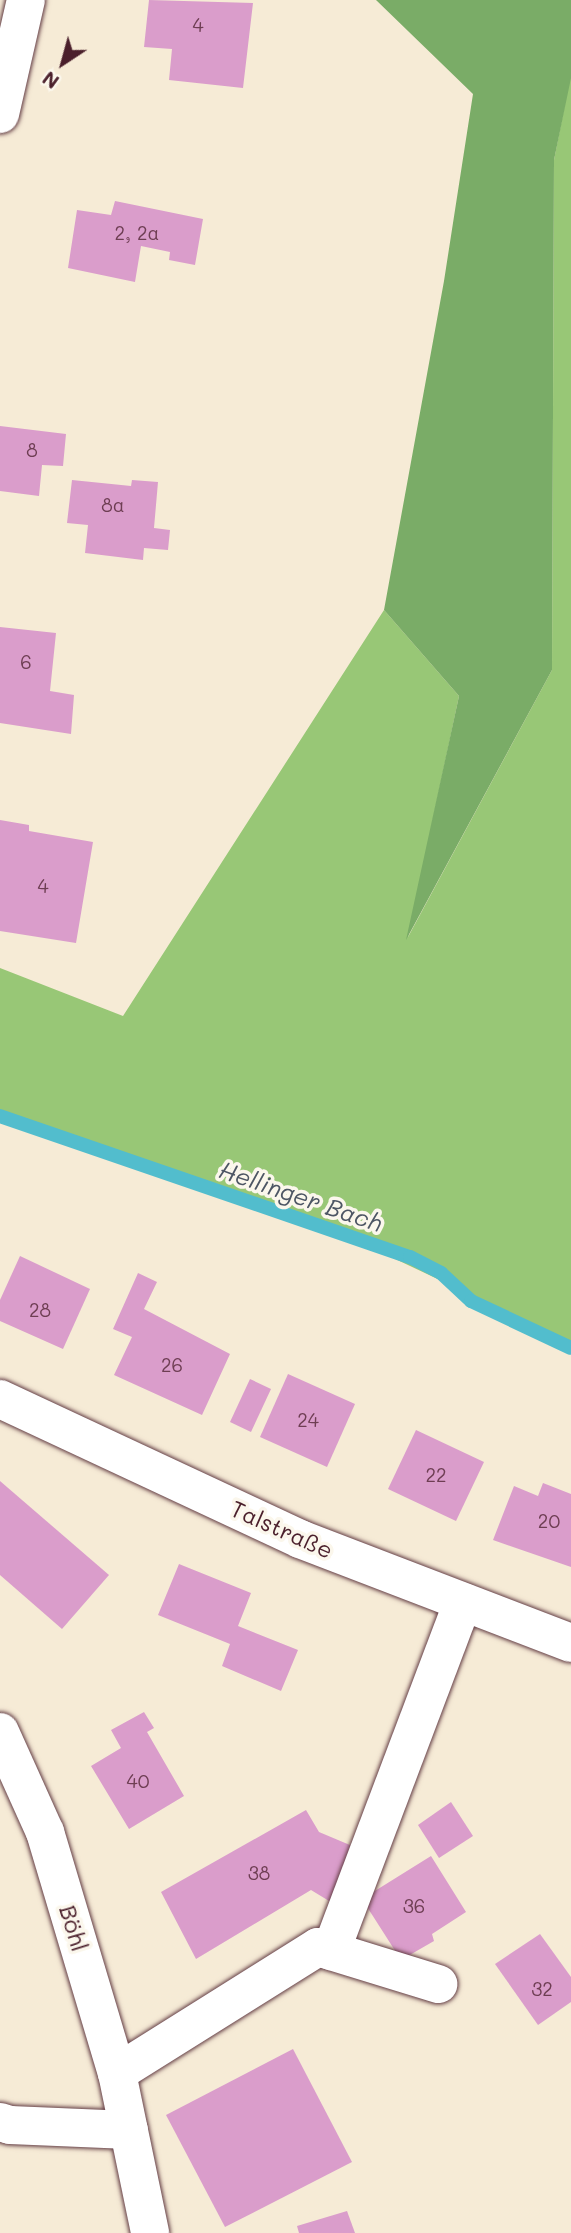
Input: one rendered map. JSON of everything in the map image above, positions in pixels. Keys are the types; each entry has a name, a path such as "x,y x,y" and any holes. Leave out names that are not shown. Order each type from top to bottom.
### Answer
{"street":[{"path":"0,114 26,0"},
{"name":"Talstraße","path":"0,1399 300,1539 571,1643"},
{"path":"331,1951 463,1602"},
{"name":"Böhl","path":"0,1732 45,1832 117,2073 150,2233"},
{"path":"117,2073 318,1947 438,1984"},
{"path":"0,2122 10,2125 129,2130"}],"green space":[{"path":"376,0 571,0 571,78 554,160 552,670 406,940 459,696 384,610 444,281 473,94"},
{"path":"571,73 571,1342 391,1257 0,1115 0,968 123,1016 384,610 459,696 408,937 552,670 554,160"}],"building":[{"path":"149,0 253,3 243,88 169,80 172,49 144,47"},
{"path":"115,201 203,219 195,265 169,260 170,252 141,246 135,282 68,268 77,210 111,215"},
{"path":"0,426 66,434 63,466 42,465 39,496 0,491"},
{"path":"72,480 131,486 132,480 158,482 154,528 170,530 168,550 144,548 143,560 85,553 88,525 67,523"},
{"path":"0,627 56,633 50,691 74,695 71,734 0,723"},
{"path":"0,820 29,825 29,831 93,842 76,943 0,931"},
{"path":"20,1256 90,1289 63,1349 0,1321 0,1300"},
{"path":"138,1273 157,1282 144,1309 230,1354 202,1415 114,1375 132,1337 113,1329"},
{"path":"288,1374 355,1404 327,1467 260,1437"},
{"path":"250,1379 271,1389 251,1432 230,1422"},
{"path":"416,1430 484,1462 456,1521 388,1489"},
{"path":"0,1481 109,1575 62,1629 0,1575"},
{"path":"543,1483 571,1494 571,1567 493,1540 514,1486 538,1496"},
{"path":"179,1564 251,1593 238,1626 298,1650 281,1691 222,1666 230,1644 158,1615"},
{"path":"144,1712 154,1728 147,1732 184,1796 129,1829 91,1766 121,1748 111,1730"},
{"path":"451,1802 473,1836 439,1858 418,1825"},
{"path":"306,1810 319,1832 357,1848 334,1904 311,1890 196,1959 161,1892"},
{"path":"431,1856 466,1912 432,1934 434,1941 401,1960 362,1899"},
{"path":"540,1934 571,1977 571,2002 538,2025 495,1964"},
{"path":"293,2049 352,2162 225,2227 166,2115"},
{"path":"347,2211 355,2233 299,2233 297,2226"}],"waterway":[{"name":"Hellinger Bach","path":"0,1116 410,1257 441,1273 471,1301 571,1348"}]}
